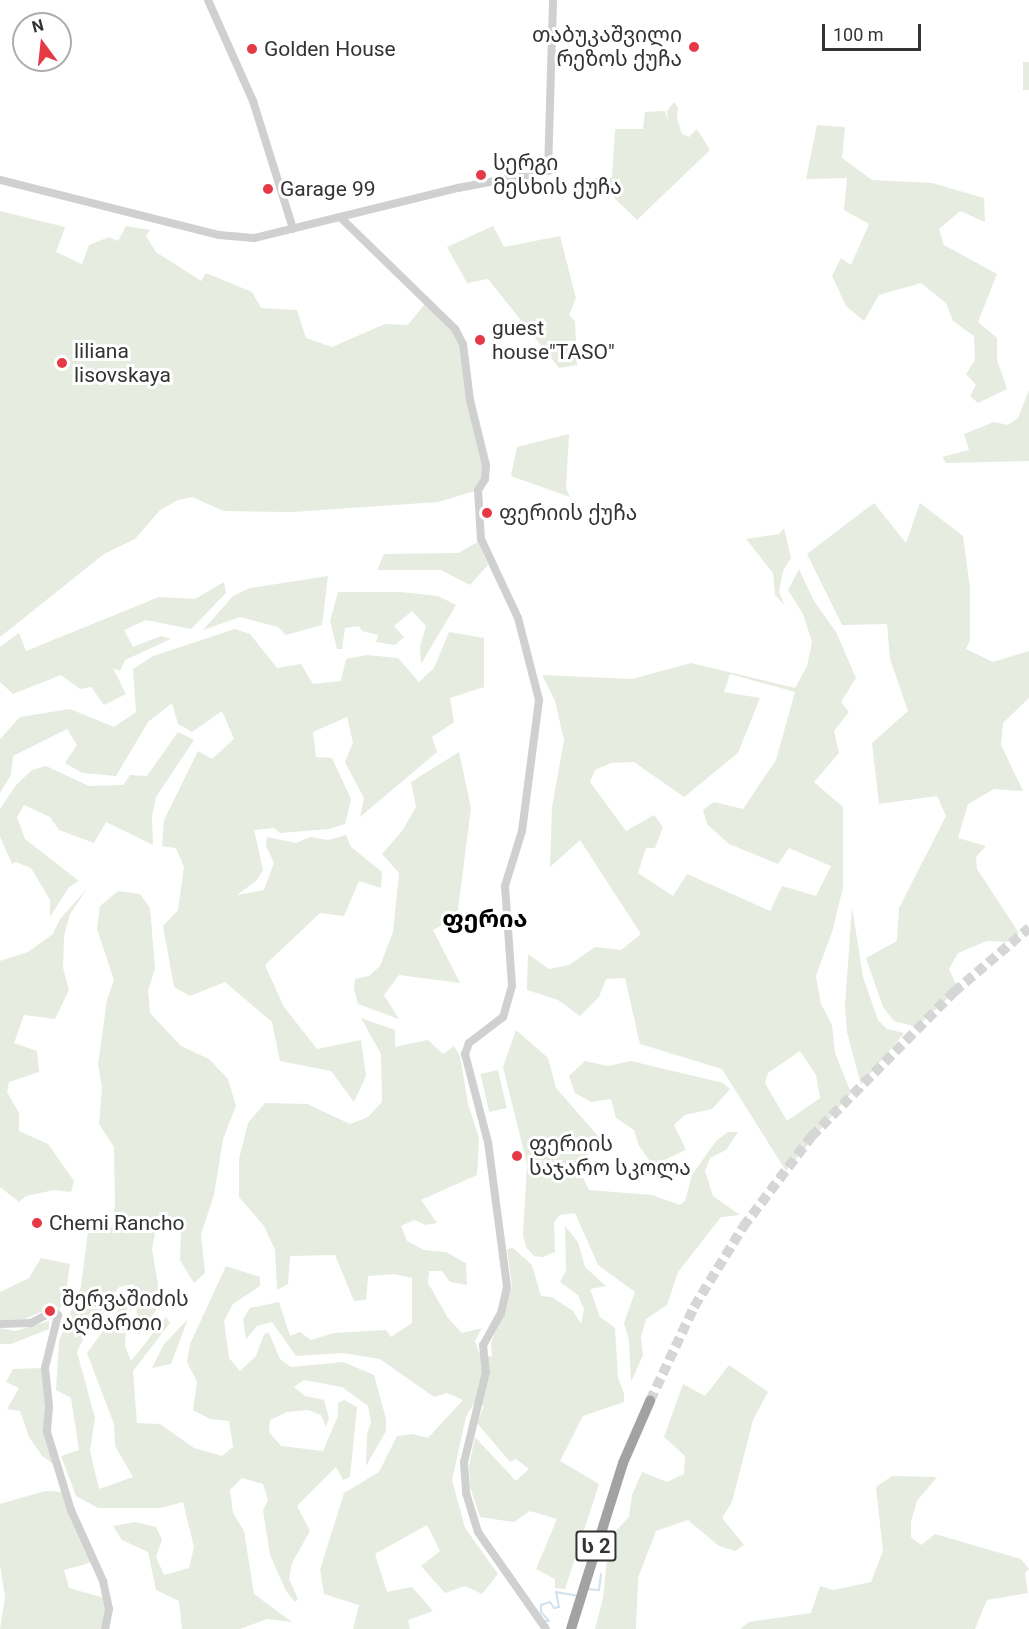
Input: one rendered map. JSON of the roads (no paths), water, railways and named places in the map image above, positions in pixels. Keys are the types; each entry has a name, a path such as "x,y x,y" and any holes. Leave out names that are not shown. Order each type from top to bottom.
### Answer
{"highway":[{"name":"ს 2","path":"571,1629 623,1463 650,1401"}],"street":[{"path":"208,0 250,91 293,229"},
{"path":"0,180 219,235 254,238 458,188 548,171 553,0"},
{"path":"340,217 455,329 463,344 470,400 486,465 485,479 478,490 482,539 518,618 539,700 522,831 505,886 512,986 503,1017 469,1043 465,1054 488,1142 507,1287 501,1313 483,1345 486,1372 469,1436 464,1480 478,1532 544,1622"},
{"path":"0,1324 31,1323 54,1311 58,1315 45,1368 49,1407 47,1432 70,1510 106,1590 110,1609 105,1629"}],"waterway":[{"path":"587,1589 599,1590 601,1574"},
{"path":"544,1621 549,1621 541,1612 541,1605 550,1602 554,1608 559,1607 556,1592 578,1596"}],"tunnel":[{"path":"650,1401 694,1307 743,1227 811,1137 954,992 1029,928"}],"place":[{"name":"თაბუკაშვილი რეზოს ქუჩა","path":"694,47"},
{"name":"Golden House","path":"252,49"},
{"name":"სერგი მესხის ქუჩა","path":"481,175"},
{"name":"Garage 99","path":"268,189"},
{"name":"guest house\"TASO\"","path":"480,340"},
{"name":"liliana lisovskaya","path":"62,363"},
{"name":"ფერიის ქუჩა","path":"487,513"},
{"name":"ფერიის საჯარო სკოლა","path":"517,1156"},
{"name":"Chemi Rancho","path":"37,1223"},
{"name":"შერვაშიძის აღმართი","path":"50,1311"}],"district":[{"name":"ფერია","path":"485,920"}]}
